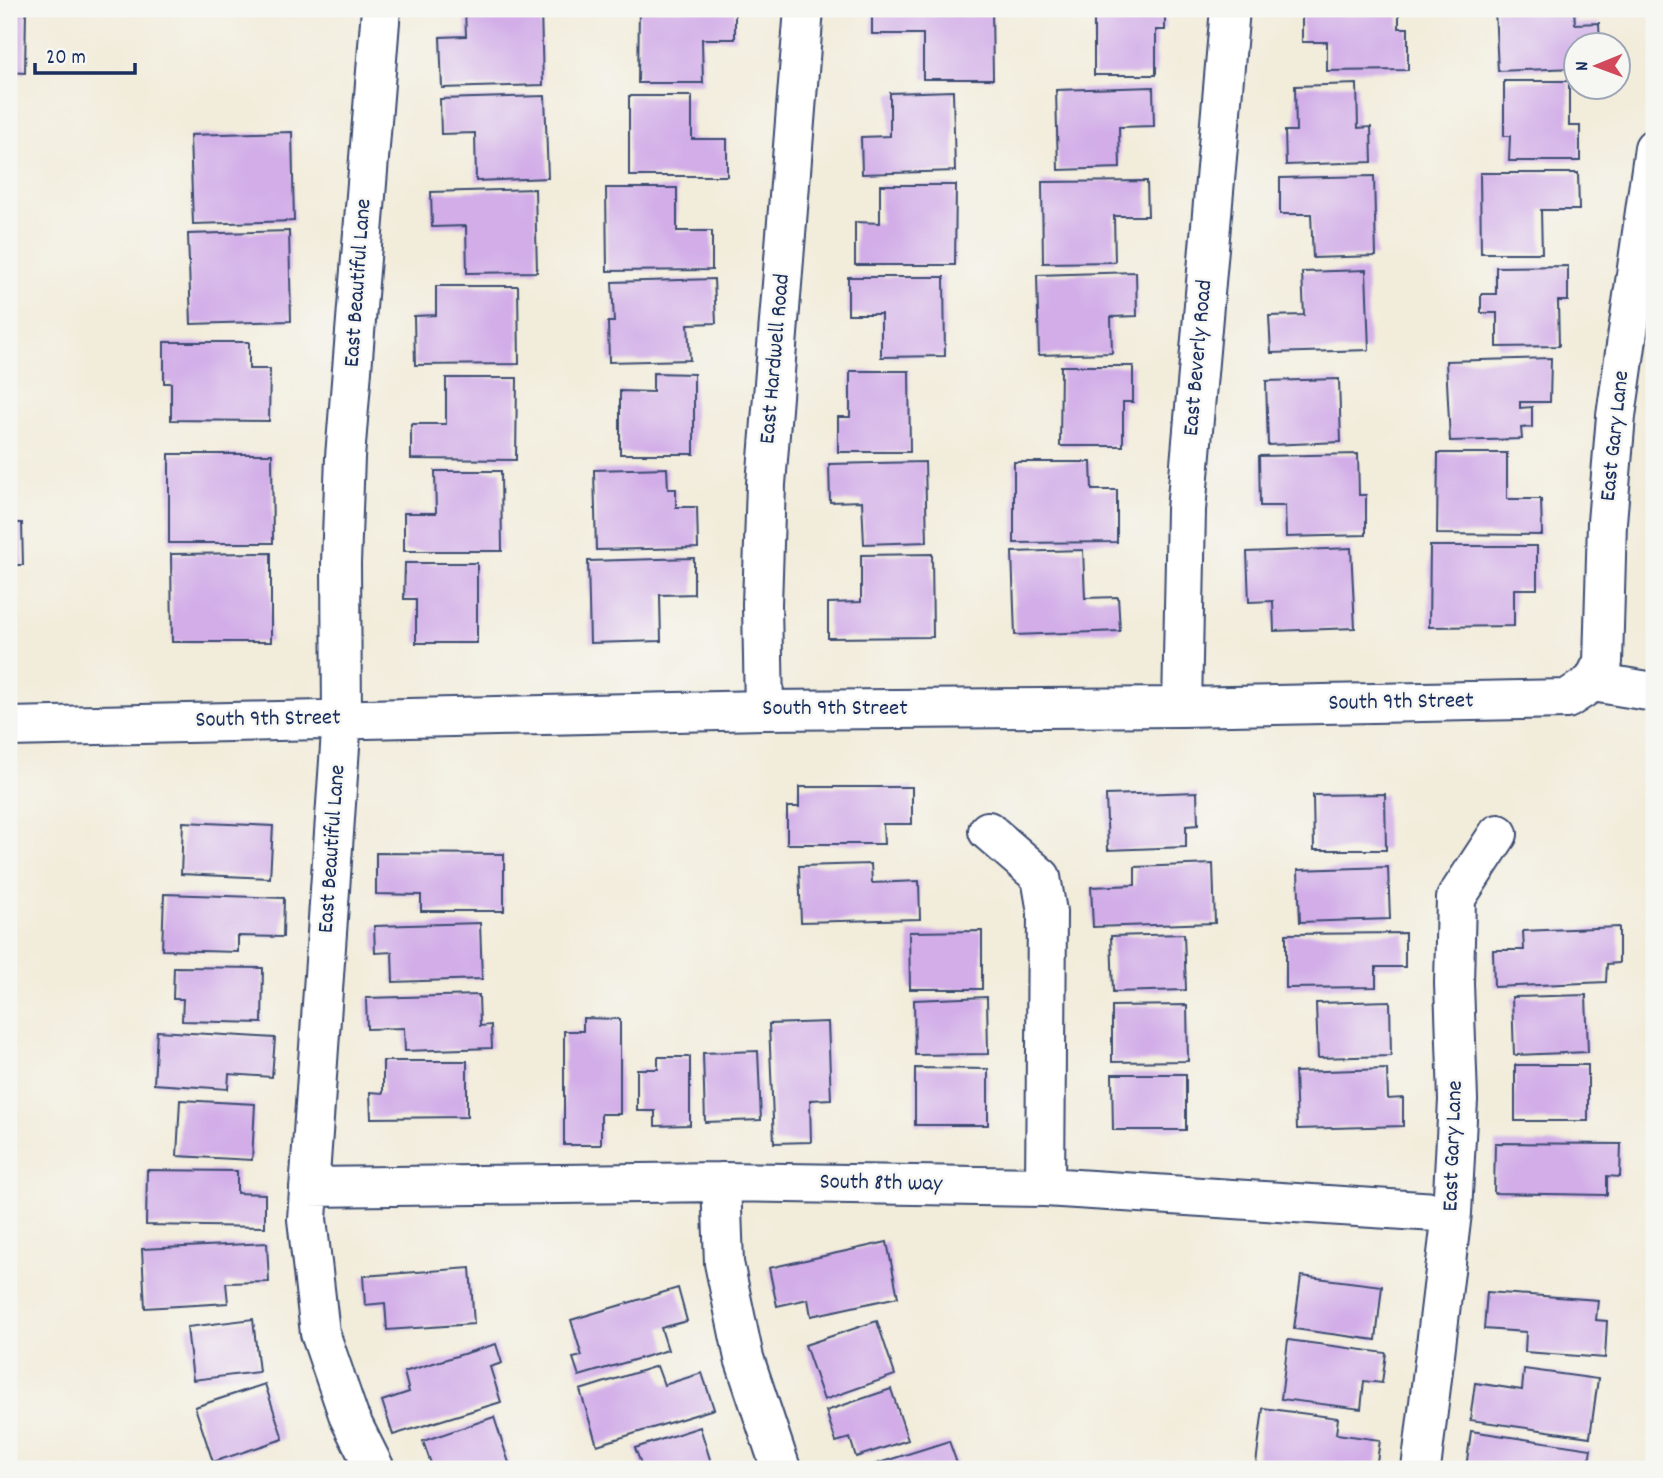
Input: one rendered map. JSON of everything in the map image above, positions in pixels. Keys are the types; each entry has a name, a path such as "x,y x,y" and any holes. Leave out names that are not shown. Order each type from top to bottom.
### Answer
{"street":[{"name":"East Beautiful Lane","path":"375,1469 349,1416 320,1333 307,1219 342,718 341,563 345,457 381,9"},
{"name":"East Hardwell Road","path":"764,710 762,604 766,484 804,9"},
{"name":"East Beverly Road","path":"1182,707 1186,510 1230,9"},
{"name":"East Gary Lane","path":"1593,682 1603,662 1607,522 1616,416 1654,148"},
{"name":"South 9th Street","path":"9,727 764,710 1182,707 1567,699 1593,682"},
{"path":"1593,682 1654,692"},
{"path":"988,831 1041,877 1047,912 1045,1187"},
{"name":"East Gary Lane","path":"1421,1469 1452,1213 1458,1100 1454,983 1456,898 1498,834"},
{"path":"721,1182 727,1277 744,1358 781,1469"},
{"name":"South 8th way","path":"309,1186 721,1182 1045,1187 1452,1213"}],"building":[{"path":"9,9 26,9 25,73 9,72"},
{"path":"465,9 541,9 543,85 442,88 440,37 466,36"},
{"path":"639,9 735,9 735,39 702,39 703,83 638,83"},
{"path":"872,9 992,9 993,79 923,79 923,34 872,34"},
{"path":"1094,9 1165,9 1165,30 1156,30 1156,75 1094,75"},
{"path":"1302,9 1399,9 1399,28 1408,28 1408,70 1327,71 1327,42 1302,42"},
{"path":"1495,9 1574,9 1575,24 1599,23 1599,32 1562,32 1562,69 1498,71"},
{"path":"1504,81 1562,81 1562,102 1569,102 1569,126 1580,126 1580,161 1509,161 1510,136 1504,136"},
{"path":"1357,84 1358,128 1371,127 1372,162 1286,165 1285,131 1296,131 1295,86"},
{"path":"1153,87 1154,126 1119,127 1120,168 1058,170 1056,90"},
{"path":"953,91 955,171 862,174 861,137 890,136 890,93"},
{"path":"545,96 548,178 476,181 475,133 441,134 440,99"},
{"path":"629,96 692,96 692,139 727,139 727,176 629,176"},
{"path":"292,132 294,221 193,224 190,135"},
{"path":"1480,173 1578,173 1579,210 1541,210 1542,253 1481,253"},
{"path":"1374,176 1376,256 1313,258 1311,214 1280,214 1280,178"},
{"path":"1147,181 1148,216 1114,216 1115,262 1043,263 1042,182"},
{"path":"880,185 956,185 955,265 855,265 855,222 880,223"},
{"path":"606,188 677,188 677,231 712,231 712,270 607,271"},
{"path":"535,189 537,272 467,273 466,226 432,227 431,192"},
{"path":"289,231 291,321 191,324 188,234"},
{"path":"1568,266 1568,301 1558,301 1559,346 1497,347 1497,313 1481,313 1481,294 1496,294 1496,267"},
{"path":"1366,270 1369,350 1271,353 1269,316 1304,315 1302,272"},
{"path":"1136,272 1137,316 1111,317 1112,353 1039,355 1037,275"},
{"path":"848,277 944,277 945,356 881,357 881,314 848,314"},
{"path":"714,279 716,323 688,324 690,360 609,362 608,322 614,322 612,282"},
{"path":"436,286 518,286 519,364 415,365 414,316 436,315"},
{"path":"164,342 249,342 249,369 270,369 269,421 171,420 171,383 164,383"},
{"path":"1551,358 1550,402 1520,402 1520,408 1532,407 1532,427 1521,428 1522,439 1450,441 1446,361"},
{"path":"1061,366 1133,366 1133,402 1123,402 1123,446 1060,446"},
{"path":"850,371 909,371 910,452 838,452 838,417 850,417"},
{"path":"653,373 694,374 694,454 620,454 620,391 653,392"},
{"path":"446,378 517,378 516,460 411,459 411,424 446,424"},
{"path":"1339,379 1341,442 1268,445 1266,381"},
{"path":"1438,453 1507,453 1507,499 1541,499 1542,535 1437,534"},
{"path":"169,454 272,454 273,543 169,543"},
{"path":"1358,454 1359,495 1366,495 1366,535 1286,537 1285,506 1260,506 1259,456"},
{"path":"925,462 927,542 864,544 862,501 830,502 829,464"},
{"path":"1014,462 1091,462 1092,490 1117,490 1117,542 1014,543"},
{"path":"667,468 668,489 676,489 676,507 697,507 698,548 596,550 594,470"},
{"path":"435,471 501,471 502,551 404,551 404,513 436,513"},
{"path":"9,523 22,523 23,565 9,565"},
{"path":"1430,546 1537,546 1537,589 1514,589 1514,626 1429,627"},
{"path":"1351,548 1355,628 1274,631 1273,601 1249,602 1247,552"},
{"path":"1083,550 1085,598 1118,597 1120,631 1015,635 1012,552"},
{"path":"271,553 271,642 172,642 171,554"},
{"path":"932,554 933,637 828,638 828,603 861,602 861,555"},
{"path":"694,558 694,594 660,595 661,641 590,643 588,561"},
{"path":"405,563 477,563 477,643 416,643 416,599 404,599"},
{"path":"799,787 912,787 912,824 883,824 884,844 787,844 787,807 799,807"},
{"path":"1197,792 1198,825 1186,826 1186,847 1108,850 1106,795"},
{"path":"1385,794 1386,850 1314,850 1313,795"},
{"path":"183,822 273,826 270,878 181,874"},
{"path":"376,853 504,854 504,911 421,911 421,895 376,894"},
{"path":"871,864 872,883 919,881 920,919 801,922 799,866"},
{"path":"1213,864 1215,923 1093,927 1091,887 1135,885 1135,867"},
{"path":"1388,867 1390,919 1300,922 1298,870"},
{"path":"164,894 284,898 283,937 238,936 238,952 162,950"},
{"path":"480,923 482,979 393,982 392,952 375,953 374,926"},
{"path":"1619,927 1619,963 1607,964 1606,982 1494,987 1493,950 1524,950 1523,931"},
{"path":"982,931 982,989 910,989 909,932"},
{"path":"1405,933 1405,967 1376,967 1376,987 1286,988 1286,934"},
{"path":"1184,934 1186,990 1113,992 1111,936"},
{"path":"174,967 263,968 262,1023 182,1021 183,999 173,999"},
{"path":"479,995 480,1026 491,1025 492,1048 405,1051 404,1028 367,1029 366,998"},
{"path":"1586,995 1588,1052 1514,1055 1512,997"},
{"path":"987,997 988,1054 915,1055 914,1000"},
{"path":"1390,1001 1391,1056 1318,1058 1316,1003"},
{"path":"1187,1005 1188,1061 1112,1062 1112,1006"},
{"path":"583,1018 620,1019 620,1114 601,1114 601,1145 564,1145 564,1031 583,1031"},
{"path":"828,1022 831,1099 810,1100 811,1142 774,1143 769,1024"},
{"path":"157,1031 275,1038 272,1077 229,1074 228,1089 154,1084"},
{"path":"758,1051 761,1120 705,1122 703,1053"},
{"path":"658,1057 690,1057 690,1125 655,1126 655,1111 637,1111 637,1069 658,1069"},
{"path":"383,1061 467,1061 467,1117 371,1118 370,1092 383,1093"},
{"path":"1515,1065 1588,1065 1588,1121 1515,1121"},
{"path":"915,1068 988,1069 988,1125 915,1125"},
{"path":"1387,1069 1388,1099 1403,1098 1403,1126 1297,1129 1295,1072"},
{"path":"1112,1074 1186,1074 1186,1130 1113,1130"},
{"path":"180,1100 255,1104 252,1160 177,1156"},
{"path":"1495,1143 1621,1144 1620,1177 1607,1176 1607,1195 1494,1193"},
{"path":"147,1170 237,1171 237,1193 265,1194 265,1227 146,1225"},
{"path":"887,1242 898,1297 811,1316 808,1299 777,1306 769,1268"},
{"path":"267,1243 269,1282 226,1283 228,1303 145,1308 142,1249"},
{"path":"470,1268 474,1324 387,1330 385,1303 365,1305 363,1276"},
{"path":"1301,1276 1382,1286 1376,1340 1294,1329"},
{"path":"678,1288 687,1321 661,1328 668,1350 579,1376 573,1358 582,1356 571,1320"},
{"path":"1487,1292 1598,1300 1596,1320 1607,1321 1605,1358 1525,1352 1526,1332 1484,1329"},
{"path":"253,1319 259,1372 193,1380 187,1327"},
{"path":"877,1321 895,1375 824,1400 805,1345"},
{"path":"1288,1340 1386,1353 1382,1383 1364,1381 1361,1409 1281,1399"},
{"path":"496,1344 502,1363 490,1367 501,1402 393,1435 382,1401 409,1392 404,1372"},
{"path":"657,1366 664,1385 702,1373 714,1409 597,1445 580,1390"},
{"path":"1524,1369 1598,1379 1590,1437 1470,1420 1475,1383 1522,1390"},
{"path":"265,1384 283,1439 213,1462 195,1407"},
{"path":"891,1389 908,1440 856,1457 850,1438 836,1442 826,1411"},
{"path":"1263,1408 1338,1418 1336,1434 1380,1440 1376,1469 1293,1469 1256,1464"},
{"path":"494,1417 511,1469 433,1469 423,1441"},
{"path":"700,1427 713,1469 643,1469 635,1448"},
{"path":"1471,1431 1591,1449 1588,1469 1466,1468"},
{"path":"949,1441 959,1469 860,1469"}]}
